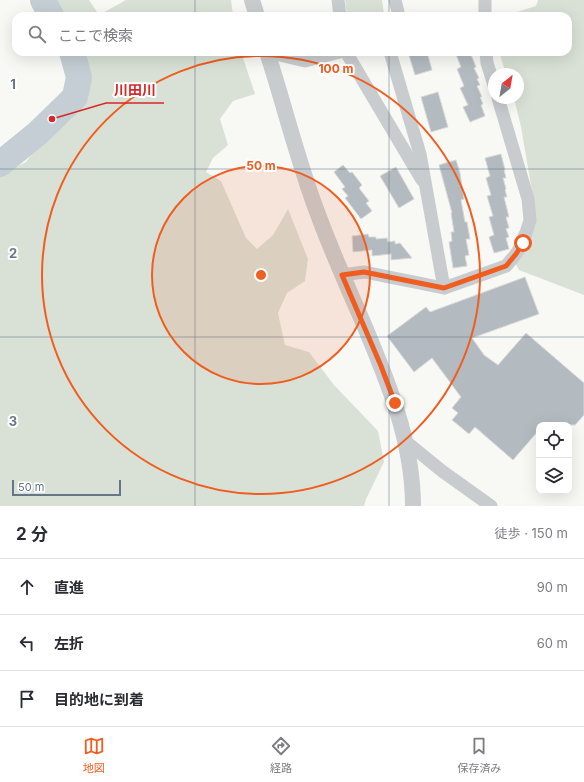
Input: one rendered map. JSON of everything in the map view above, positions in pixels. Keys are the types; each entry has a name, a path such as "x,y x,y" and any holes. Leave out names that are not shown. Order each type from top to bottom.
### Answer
{"street":[{"path":"252,0 256,12"},
{"path":"338,0 340,12"},
{"path":"395,0 398,12"},
{"path":"485,0 485,12"},
{"path":"268,56 304,177 318,216 384,373 395,403 413,485 412,506"},
{"path":"282,56 305,62 326,56"},
{"path":"348,56 425,186"},
{"path":"391,56 420,154 444,288"},
{"path":"486,56 489,68"},
{"path":"342,275 364,272 444,288 506,266 523,243 530,220 528,199 500,104"},
{"path":"404,440 442,471 491,506"}],"shaded area":[{"path":"43,0 89,0 97,12 53,12"},
{"path":"126,0 231,0 232,12 104,12"},
{"path":"345,0 382,0 384,12 346,12"},
{"path":"538,0 584,0 584,295 519,270 513,259 517,235 523,225 532,191 515,104 524,104 524,68 504,68 500,56 572,56 572,12 517,12 536,6"},
{"path":"76,56 242,56 255,94 233,101 220,119 228,145 213,158 206,172 221,181 246,238 257,249 273,235 288,209 308,259 305,281 287,293 278,313 285,345 309,352 334,385 378,431 384,462 364,506 0,506 0,176 26,162 66,110 78,68"}],"building":[{"path":"409,56 428,56 432,70 415,75"},
{"path":"457,56 472,56 476,67 474,68 479,78 477,79 480,85 477,86 482,97 480,97 483,104 481,105 485,116 470,122 463,107 468,105 460,88 464,86 457,69 461,67"},
{"path":"438,92 448,127 431,132 421,97"},
{"path":"501,154 506,178 503,178 507,197 504,197 509,217 506,217 509,228 506,229 509,237 506,238 509,249 494,253 489,237 494,235 489,217 493,216 487,196 491,195 486,178 490,176 485,158"},
{"path":"456,160 460,173 464,199 461,200 470,239 466,239 469,255 465,256 467,266 453,268 449,242 452,241 451,232 454,232 452,213 439,165"},
{"path":"343,165 350,173 352,172 362,185 359,188 369,201 366,203 372,211 361,219 345,198 348,196 342,189 345,187 334,172"},
{"path":"396,167 414,199 399,208 380,176"},
{"path":"368,234 369,237 376,237 376,239 387,238 388,242 395,241 395,244 400,243 412,258 391,260 391,254 372,256 372,250 353,252 352,236"},
{"path":"525,277 539,314 472,338 484,355 498,365 526,333 584,383 584,415 575,425 572,425 572,422 536,422 536,433 513,460 475,427 469,434 452,420 458,413 452,408 461,397 432,358 414,372 387,336 426,307 430,312"}],"waterway":[{"path":"43,0 49,12"},
{"path":"0,164 38,133 75,97 79,77 73,56"}],"place":[{"name":"川田川","path":"52,119"}],"route":[{"path":"395,403 381,366 342,275 364,272 444,288 506,266 523,243"}]}
